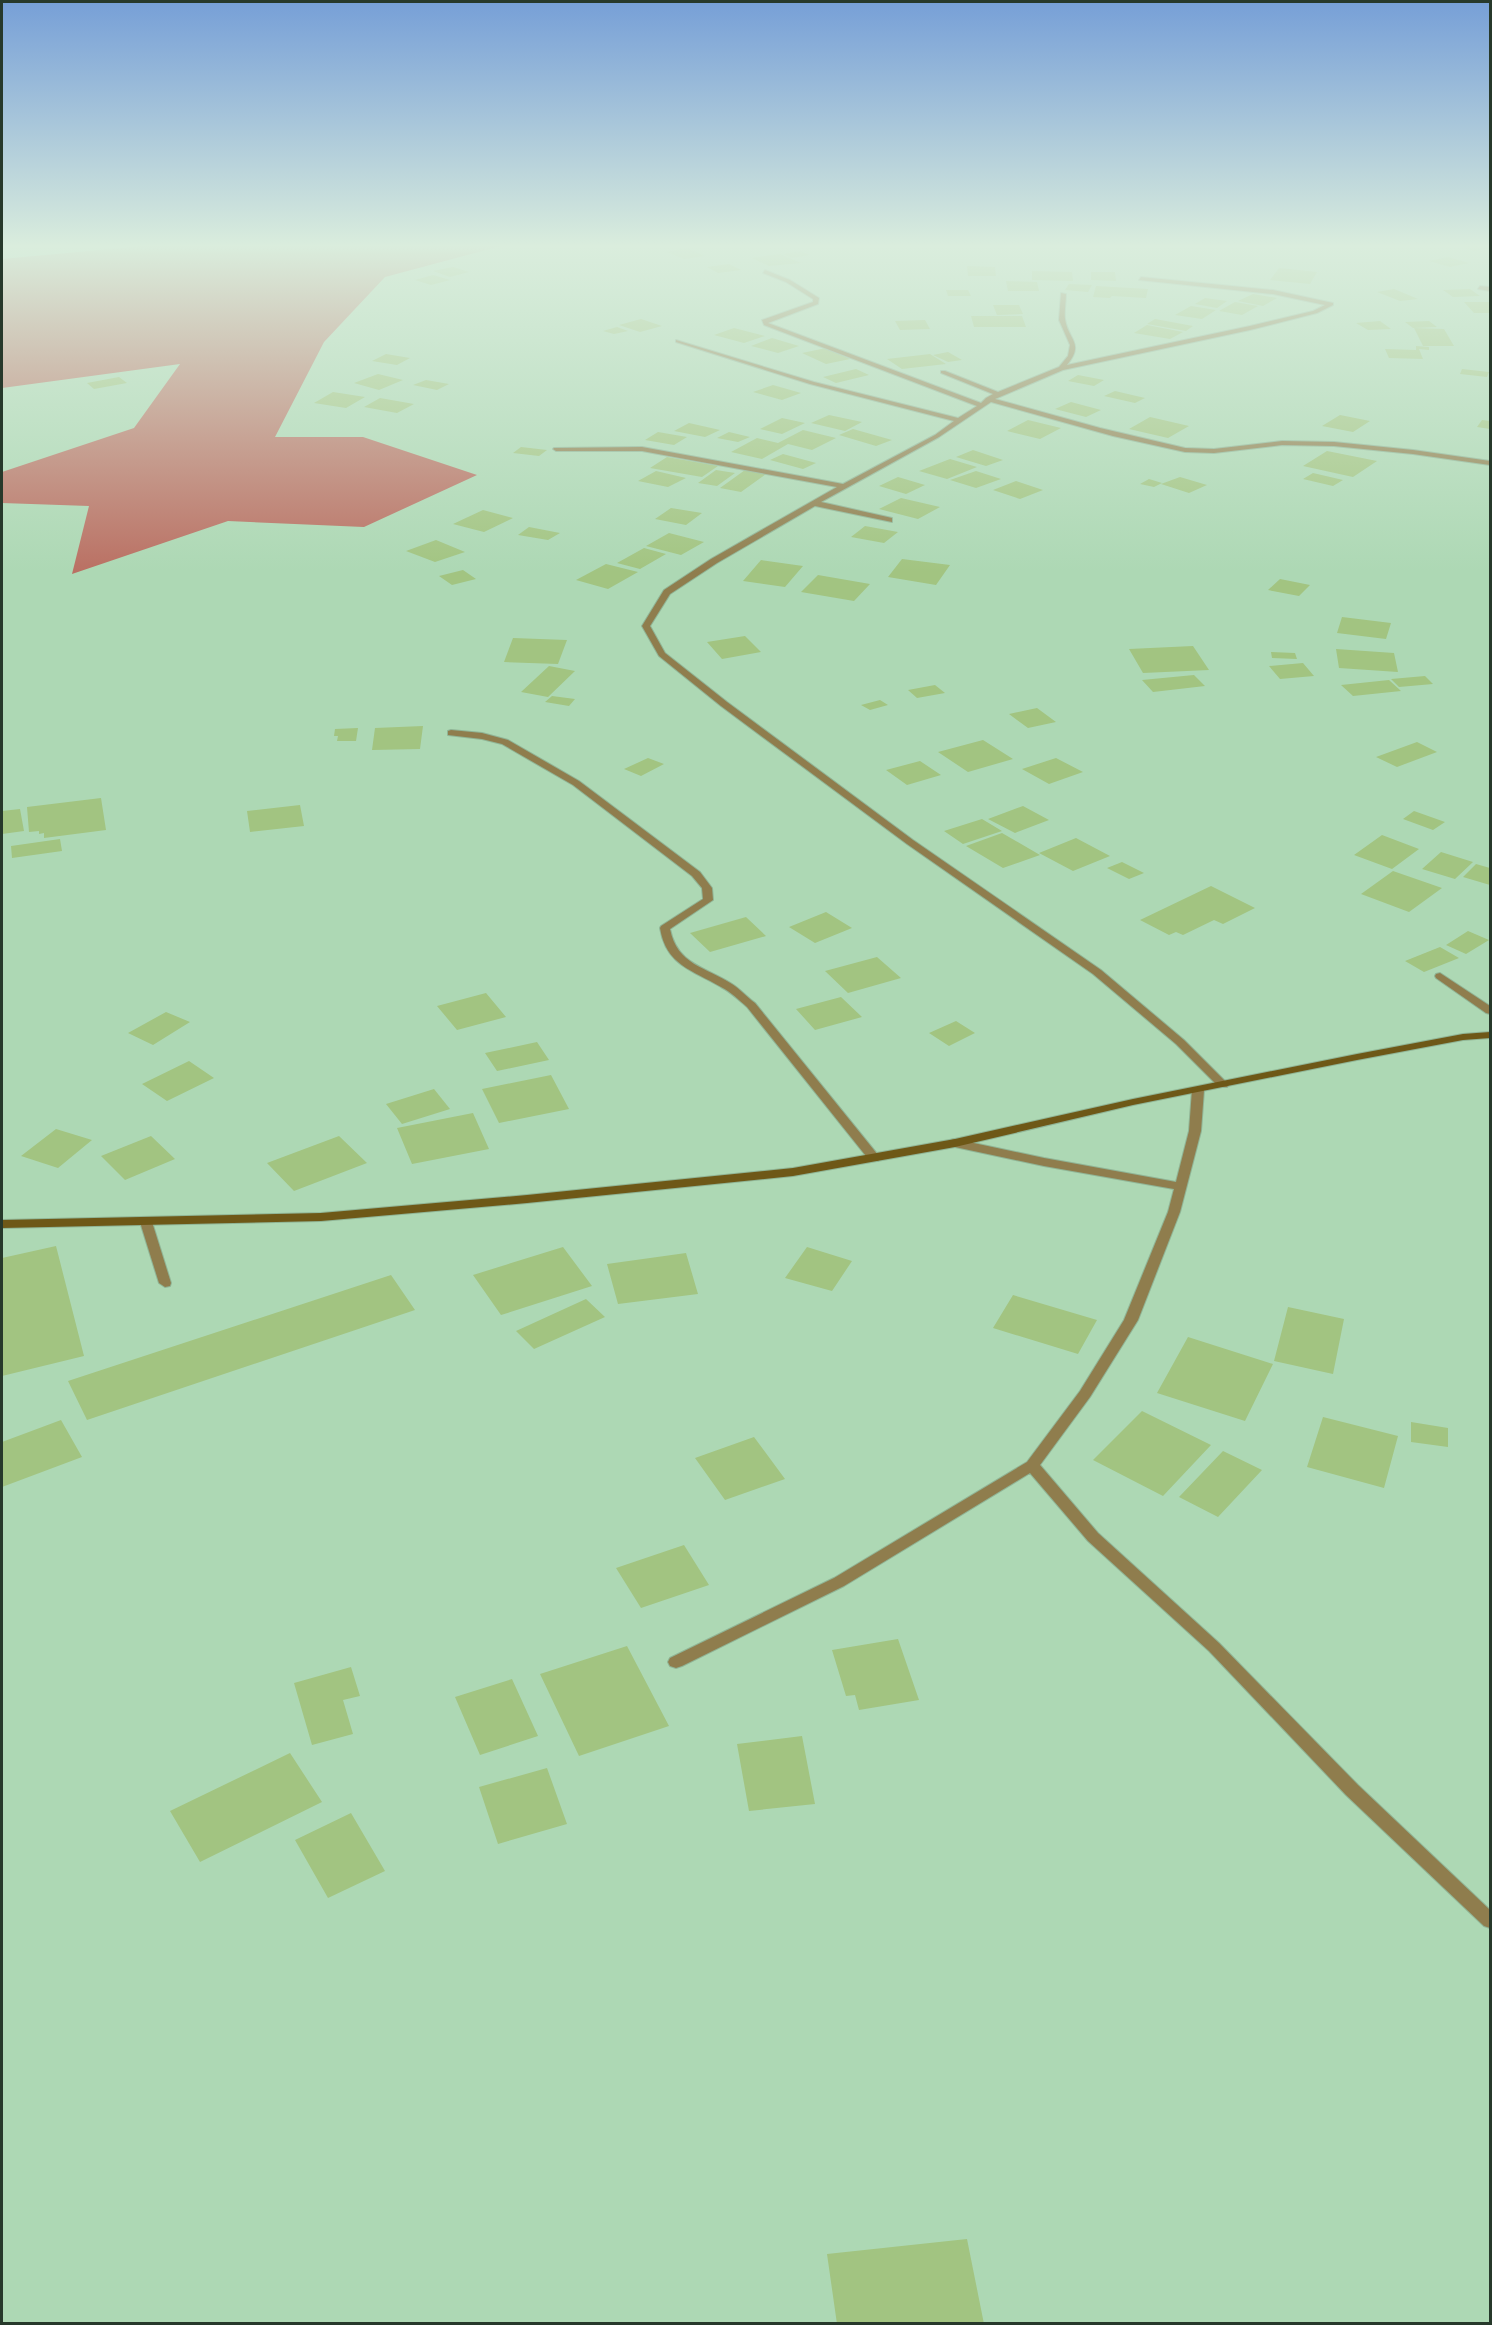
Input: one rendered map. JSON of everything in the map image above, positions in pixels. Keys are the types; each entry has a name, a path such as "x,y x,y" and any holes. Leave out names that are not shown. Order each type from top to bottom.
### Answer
{"street":[{"path":"721,354 812,383 960,421"},
{"path":"852,354 985,402 1190,451 1208,452 1282,443 1417,451 1491,463"},
{"path":"1061,368 1071,354"},
{"path":"1125,354 1061,368 998,394 937,436 814,503 667,592 646,626 662,654 724,704 910,842 1055,940 1097,972 1180,1042 1223,1085"},
{"path":"943,372 998,394"},
{"path":"556,449 652,450 844,486"},
{"path":"814,503 889,520"},
{"path":"451,733 482,736 505,742 566,777 696,874 707,888 708,900 665,928 666,939 674,954 691,968 727,986 752,1005 874,1158"},
{"path":"1440,976 1491,1011"},
{"path":"2,1224 321,1217 792,1172 955,1143 1132,1102 1368,1054 1463,1037 1491,1035"},
{"path":"676,1662 839,1582 1032,1465 1085,1394 1131,1320 1174,1212 1195,1131 1198,1090"},
{"path":"955,1143 1181,1187"},
{"path":"146,1222 165,1283"},
{"path":"1032,1465 1094,1537 1214,1647 1352,1790 1491,1921"}],"shaded area":[{"path":"2,354 318,354 275,437 363,437 477,475 364,527 228,521 72,574 89,506 2,503 2,472 134,428 180,364 2,388"}],"building":[{"path":"385,354 410,358 397,365 372,361"},
{"path":"805,354 840,354 850,359 826,364"},
{"path":"931,354 946,364 902,369 887,359"},
{"path":"952,354 962,360 948,362 933,355"},
{"path":"1387,354 1421,354 1423,359 1389,358"},
{"path":"856,369 869,375 836,383 823,377"},
{"path":"1462,369 1489,372 1487,377 1460,374"},
{"path":"378,374 403,380 379,390 354,383"},
{"path":"1078,375 1104,380 1094,386 1068,381"},
{"path":"119,377 127,383 94,389 87,383"},
{"path":"426,380 449,384 437,390 413,385"},
{"path":"773,385 801,393 782,400 753,392"},
{"path":"1115,391 1145,398 1135,403 1104,396"},
{"path":"333,392 365,397 346,408 314,403"},
{"path":"380,398 414,404 397,413 364,407"},
{"path":"1071,402 1101,410 1086,417 1055,409"},
{"path":"829,415 862,422 845,431 811,423"},
{"path":"1340,415 1370,421 1353,432 1322,426"},
{"path":"1150,417 1189,426 1168,438 1129,429"},
{"path":"782,418 805,423 782,434 760,429"},
{"path":"1028,420 1061,428 1040,439 1007,431"},
{"path":"1482,420 1490,421 1490,429 1477,427"},
{"path":"689,423 720,430 705,437 674,431"},
{"path":"853,429 892,440 876,446 839,435"},
{"path":"803,430 836,438 812,450 788,444 762,459 731,452 757,438 778,443"},
{"path":"658,432 687,437 674,445 645,440"},
{"path":"729,432 750,437 738,442 717,438"},
{"path":"521,447 547,450 539,456 513,453"},
{"path":"973,450 1003,460 986,466 956,457"},
{"path":"1327,451 1377,461 1353,477 1303,466"},
{"path":"783,454 816,463 803,469 770,460"},
{"path":"667,457 718,466 702,477 650,468"},
{"path":"950,459 977,467 947,479 919,471"},
{"path":"716,470 735,473 717,486 698,483"},
{"path":"745,470 766,474 741,492 720,488"},
{"path":"656,471 686,478 668,487 638,481"},
{"path":"976,471 1001,479 976,488 950,480"},
{"path":"1313,473 1343,480 1333,486 1303,479"},
{"path":"898,477 925,485 906,494 879,486"},
{"path":"1180,477 1207,485 1189,493 1161,484"},
{"path":"1149,479 1162,483 1154,487 1140,484"},
{"path":"1016,481 1043,490 1020,499 993,490"},
{"path":"901,498 940,507 918,519 879,509"},
{"path":"671,508 702,513 686,525 655,519"},
{"path":"483,510 513,518 484,532 453,524"},
{"path":"865,526 898,532 884,543 851,537"},
{"path":"529,527 560,533 548,540 518,535"},
{"path":"669,533 704,542 681,555 646,546"},
{"path":"436,540 465,552 435,562 406,551"},
{"path":"644,548 666,554 640,569 617,563"},
{"path":"902,559 950,565 936,585 888,577"},
{"path":"761,560 803,566 785,587 743,581"},
{"path":"606,564 638,572 608,589 576,580"},
{"path":"463,570 476,579 452,585 439,576"},
{"path":"818,575 870,584 854,601 801,592"},
{"path":"1280,579 1310,585 1299,596 1268,590"},
{"path":"1342,617 1391,623 1386,639 1337,633"},
{"path":"745,636 761,652 722,659 707,642"},
{"path":"513,638 567,640 558,664 504,662"},
{"path":"1193,646 1209,670 1143,673 1129,649"},
{"path":"1336,649 1394,653 1398,672 1339,668"},
{"path":"1271,652 1295,653 1297,659 1272,658"},
{"path":"1303,663 1314,676 1280,679 1269,666"},
{"path":"549,666 575,671 548,697 521,692"},
{"path":"1194,675 1205,686 1153,692 1142,680"},
{"path":"1425,676 1433,684 1399,687 1391,679"},
{"path":"1389,680 1401,691 1353,696 1341,685"},
{"path":"935,685 945,693 917,698 908,690"},
{"path":"552,696 575,699 569,706 545,702"},
{"path":"880,700 888,705 870,710 861,705"},
{"path":"1037,708 1056,722 1028,728 1009,714"},
{"path":"423,726 420,749 372,750 375,728"},
{"path":"358,728 356,741 337,741 338,736 334,736 335,729"},
{"path":"983,740 1013,759 968,772 938,752"},
{"path":"1417,742 1437,752 1397,767 1376,757"},
{"path":"648,758 664,764 641,776 624,769"},
{"path":"1056,758 1083,772 1049,784 1022,769"},
{"path":"920,761 941,775 907,785 886,770"},
{"path":"101,798 106,830 44,838 44,833 39,834 39,831 29,832 27,807"},
{"path":"300,805 304,826 250,832 247,811"},
{"path":"1023,806 1049,820 1015,833 988,819"},
{"path":"20,809 24,831 2,834 2,811"},
{"path":"1414,811 1445,822 1433,830 1403,819"},
{"path":"982,819 1002,831 963,844 944,831"},
{"path":"1002,833 1040,855 1003,868 966,846"},
{"path":"1382,835 1419,849 1392,869 1354,855"},
{"path":"1076,838 1110,856 1073,871 1039,853"},
{"path":"60,839 62,851 12,858 11,846"},
{"path":"1441,852 1473,862 1455,879 1422,869"},
{"path":"1122,862 1144,873 1129,879 1107,868"},
{"path":"1476,864 1490,868 1490,885 1463,877"},
{"path":"1393,871 1442,888 1409,912 1361,894"},
{"path":"1211,886 1255,908 1223,924 1214,920 1183,935 1176,932 1169,935 1140,920"},
{"path":"826,912 852,928 815,943 789,927"},
{"path":"746,917 766,936 710,952 690,933"},
{"path":"1468,931 1489,940 1466,954 1446,945"},
{"path":"1440,947 1459,958 1424,972 1405,961"},
{"path":"877,957 901,978 848,993 825,971"},
{"path":"486,993 506,1017 457,1030 437,1006"},
{"path":"841,997 862,1017 815,1030 796,1009"},
{"path":"166,1012 190,1022 153,1045 128,1033"},
{"path":"956,1021 975,1033 949,1046 929,1033"},
{"path":"537,1042 549,1060 497,1071 485,1053"},
{"path":"189,1061 214,1078 167,1101 142,1084"},
{"path":"551,1075 569,1109 499,1123 482,1089"},
{"path":"434,1089 450,1109 402,1124 386,1104"},
{"path":"473,1113 489,1149 412,1164 397,1128"},
{"path":"56,1129 92,1140 58,1168 21,1156"},
{"path":"151,1136 175,1159 125,1180 101,1156"},
{"path":"339,1136 367,1163 294,1191 267,1163"},
{"path":"56,1246 84,1356 2,1376 2,1258"},
{"path":"563,1247 592,1286 501,1315 473,1275"},
{"path":"807,1247 852,1261 832,1291 785,1278"},
{"path":"686,1253 698,1294 618,1304 607,1264"},
{"path":"391,1275 415,1310 87,1420 68,1381"},
{"path":"1013,1295 1097,1320 1078,1354 993,1328"},
{"path":"586,1299 605,1317 534,1349 516,1331"},
{"path":"1288,1307 1344,1319 1333,1374 1274,1361"},
{"path":"1188,1337 1273,1364 1245,1421 1157,1393"},
{"path":"1142,1411 1211,1445 1163,1496 1093,1460"},
{"path":"1323,1417 1398,1436 1384,1488 1307,1467"},
{"path":"61,1420 82,1457 2,1487 2,1442"},
{"path":"1411,1422 1448,1428 1448,1447 1411,1442"},
{"path":"754,1437 785,1479 725,1500 695,1458"},
{"path":"1223,1451 1262,1470 1218,1517 1179,1497"},
{"path":"684,1545 709,1585 641,1608 616,1568"},
{"path":"898,1639 919,1700 859,1710 855,1695 846,1696 832,1650"},
{"path":"627,1646 669,1726 579,1756 540,1674"},
{"path":"351,1667 360,1696 343,1700 353,1734 312,1745 294,1683"},
{"path":"512,1679 538,1736 480,1755 455,1697"},
{"path":"802,1736 815,1804 749,1811 737,1744"},
{"path":"290,1753 322,1802 200,1862 170,1811"},
{"path":"547,1768 567,1824 498,1844 479,1787"},
{"path":"351,1813 385,1871 328,1898 295,1840"},
{"path":"967,2239 984,2324 837,2324 827,2254"}]}
